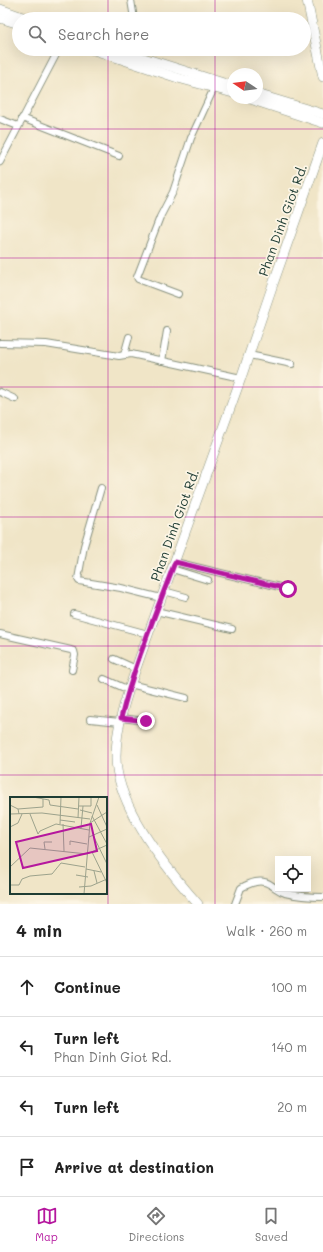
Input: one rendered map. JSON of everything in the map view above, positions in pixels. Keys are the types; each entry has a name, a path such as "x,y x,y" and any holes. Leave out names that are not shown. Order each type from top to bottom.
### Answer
{"main road":[{"path":"307,0 310,12"},
{"path":"0,9 12,13"},
{"path":"311,17 321,59 323,77"},
{"path":"0,18 12,22"},
{"path":"112,56 178,78 227,91"},
{"path":"148,56 227,84"},
{"path":"263,96 323,114"},
{"path":"263,103 323,123"},
{"name":"Phan Dinh Giot Rd.","path":"198,904 156,853 140,828 123,791 116,759 117,744 121,720 136,668 241,378 323,142"}],"street":[{"path":"132,0 133,12"},
{"path":"0,162 55,56"},
{"path":"178,294 138,279 137,277 160,217 172,192 191,138 214,88"},
{"path":"22,118 119,156"},
{"path":"0,119 18,126"},
{"path":"162,361 167,331"},
{"path":"124,355 129,336"},
{"path":"0,342 46,344 119,356 130,354 241,378"},
{"path":"249,355 292,364"},
{"path":"0,392 14,398"},
{"path":"102,488 84,546 78,578 79,581 163,595 186,597"},
{"path":"173,565 208,580"},
{"path":"173,565 288,589"},
{"path":"156,611 232,629"},
{"path":"74,614 148,634"},
{"path":"0,634 74,651 75,655 72,670"},
{"path":"114,659 136,668"},
{"path":"104,679 130,687 186,698"},
{"path":"90,719 146,721"},
{"path":"235,904 241,888 255,882 269,883 286,893 300,896 323,897"}],"route":[{"path":"146,721 121,718 140,657 175,562 224,575 288,589"}]}
